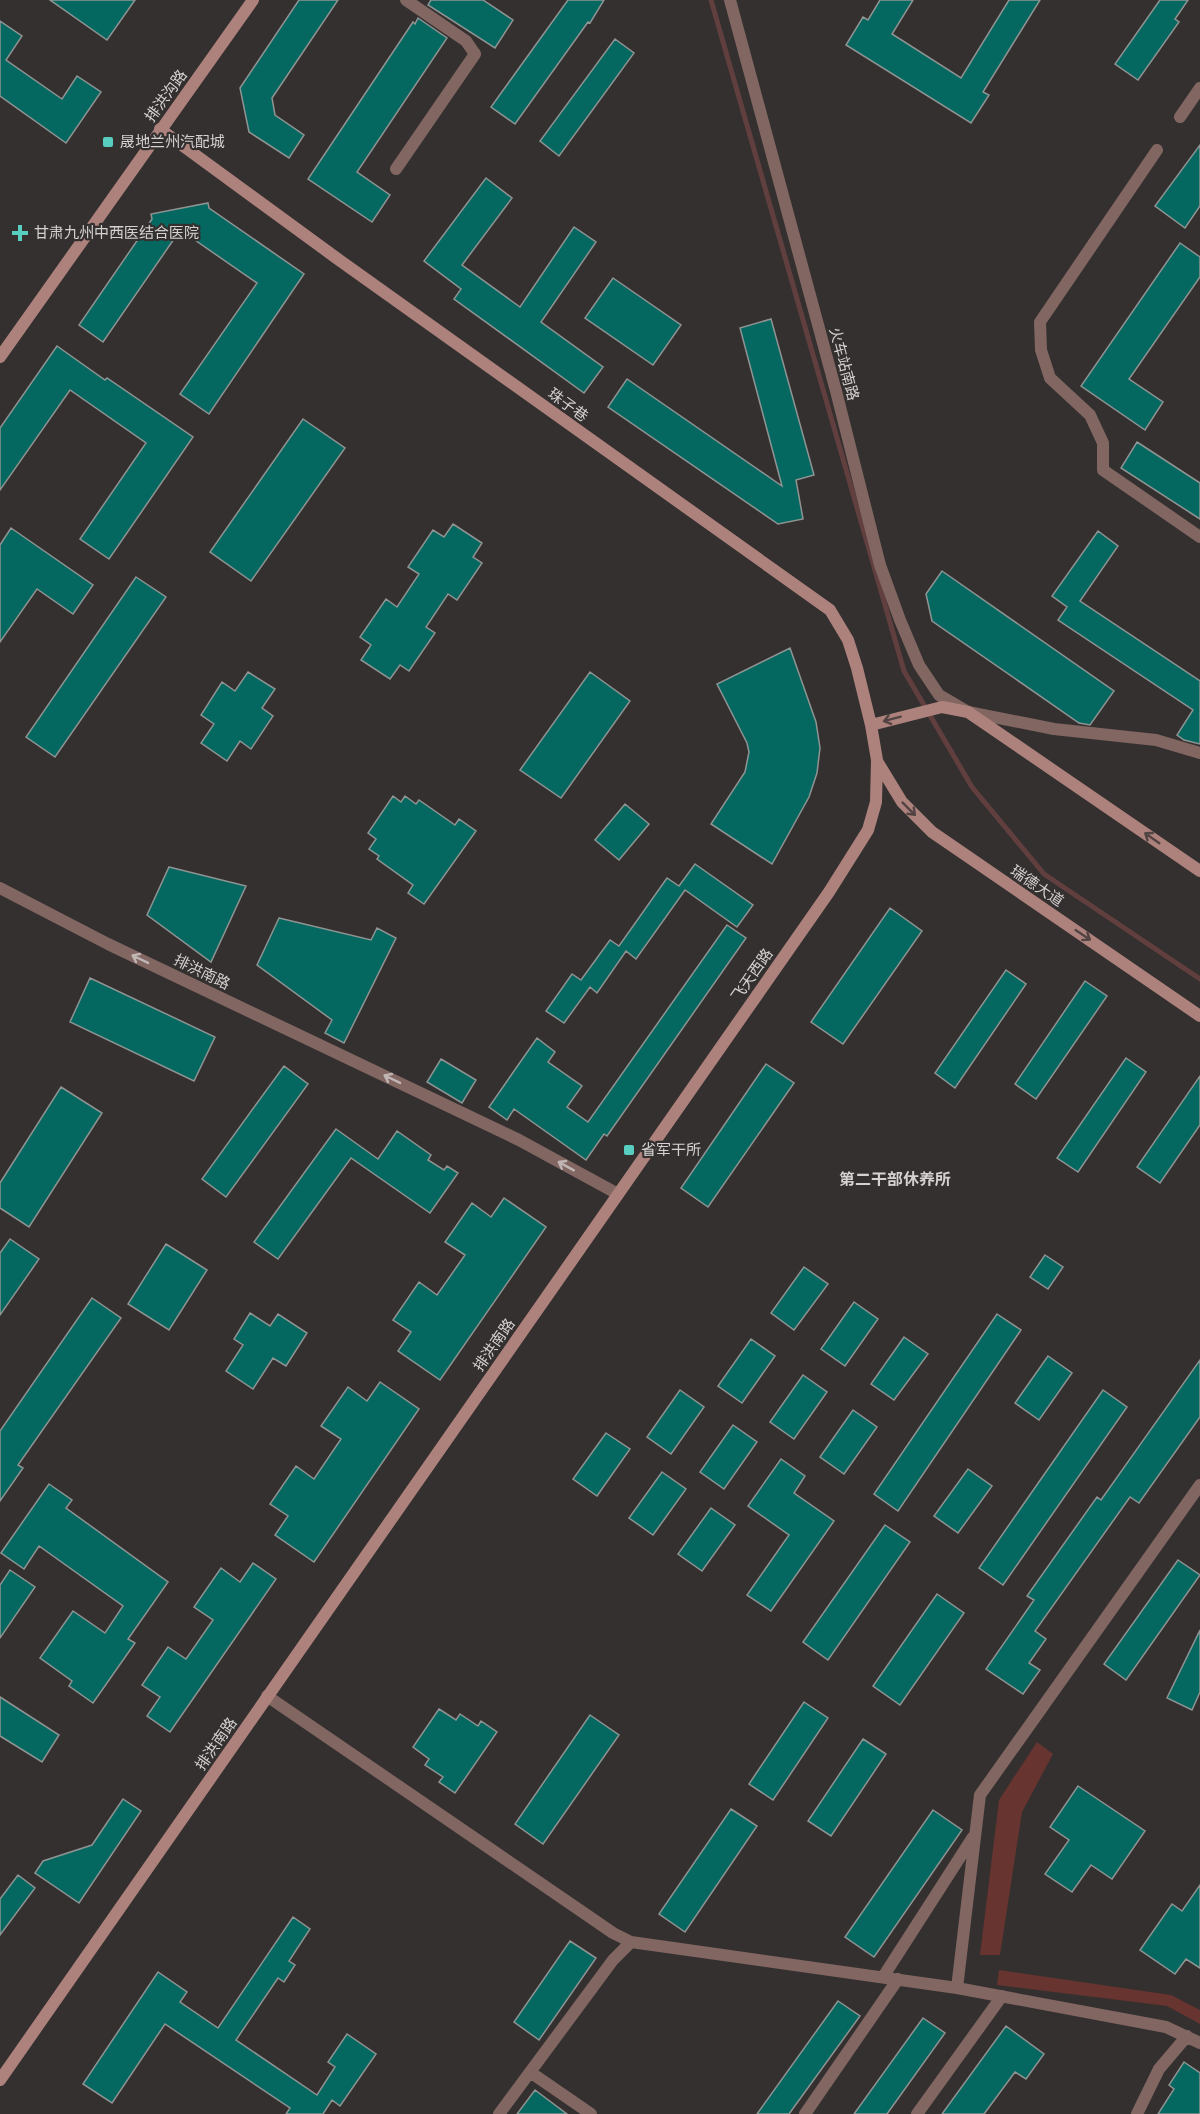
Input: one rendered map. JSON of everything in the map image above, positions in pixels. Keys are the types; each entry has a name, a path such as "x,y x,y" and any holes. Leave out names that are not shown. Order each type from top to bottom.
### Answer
{"street":[{"name":"排洪沟路","path":"0,357 253,0"},
{"path":"396,169 475,54 466,41 406,0"},
{"name":"火车站南路","path":"730,0 836,391 880,565 919,665 939,695 968,712 1054,729 1156,740 1200,753"},
{"path":"1180,117 1200,88"},
{"name":"珠子巷","path":"160,129 335,257 830,610 848,640 857,668 877,760"},
{"path":"1157,150 1040,322 1041,350 1050,378 1090,414 1102,443 1103,470 1200,537"},
{"path":"871,725 942,707 968,712 1200,871"},
{"name":"瑞德大道","path":"877,760 902,802 932,832 1200,1016"},
{"name":"飞天西路","path":"618,1194 829,892 868,830 876,802 877,760"},
{"name":"排洪南路","path":"0,888 108,944 519,1140 618,1194 0,2079"},
{"path":"957,1988 980,1795 1200,1485"},
{"path":"267,1696 581,1911 631,1942 957,1988 1166,2027 1200,2043"},
{"path":"883,1977 975,1833"},
{"path":"499,2114 613,1960 631,1942"},
{"path":"805,2114 898,1979"},
{"path":"917,2114 1002,1996"},
{"path":"1137,2114 1160,2068 1187,2036"},
{"path":"530,2072 591,2114"}],"shaded area":[{"path":"1037,1742 1053,1754 1022,1812 1000,1955 980,1955 999,1800"},
{"path":"999,1970 1171,1995 1200,2010 1200,2024 1167,2006 997,1985"}],"building":[{"path":"50,0 135,0 107,40"},
{"path":"299,0 338,0 272,98 275,115 304,135 289,158 249,132 240,88"},
{"path":"431,0 483,0 513,20 495,48 428,5"},
{"path":"568,0 604,0 590,23 588,22 515,124 491,107"},
{"path":"880,0 913,0 892,34 961,78 1009,0 1040,0 983,92 989,95 971,123 846,45 863,17 868,20"},
{"path":"1160,0 1188,0 1175,19 1179,22 1138,80 1115,64"},
{"path":"418,18 447,38 357,172 390,195 372,222 308,179 413,22 415,24"},
{"path":"0,21 22,36 6,60 62,99 77,76 101,92 66,143 0,96"},
{"path":"615,39 634,53 559,156 540,141"},
{"path":"1200,145 1200,206 1185,228 1155,206"},
{"path":"486,178 512,198 462,265 520,307 574,227 596,242 541,322 603,367 584,393 454,299 461,289 424,261"},
{"path":"208,203 209,208 304,274 209,414 180,394 257,283 189,236 174,239 103,342 79,325 152,219 151,214"},
{"path":"1180,243 1200,257 1200,277 1129,379 1163,402 1145,430 1081,386"},
{"path":"613,278 681,325 653,365 585,318"},
{"path":"771,319 814,475 796,480 803,519 778,524 608,407 627,379 782,486 740,328"},
{"path":"57,346 193,437 109,559 80,539 146,443 70,390 0,490 0,428"},
{"path":"303,419 345,448 251,581 210,552"},
{"path":"1137,442 1200,483 1200,519 1121,468"},
{"path":"453,524 482,543 473,557 482,563 457,600 448,594 426,627 435,633 409,671 400,665 390,679 361,660 371,645 360,637 386,599 397,607 419,574 408,567 433,530 444,537"},
{"path":"11,528 93,585 73,614 37,589 0,642 0,545"},
{"path":"1098,531 1118,546 1080,601 1200,681 1200,744 1184,740 1177,735 1193,710 1058,620 1067,607 1052,596"},
{"path":"942,571 1114,691 1090,725 1079,723 932,621 926,594"},
{"path":"136,577 166,597 55,757 26,737"},
{"path":"790,648 816,722 820,748 817,773 809,797 772,864 711,824 745,772 749,752 747,743 717,684"},
{"path":"248,672 275,689 262,708 273,716 251,749 240,741 227,761 201,743 214,724 201,715 222,682 235,691"},
{"path":"590,672 630,701 561,798 520,770"},
{"path":"393,796 401,802 405,796 416,804 419,800 455,825 459,819 476,831 424,904 408,893 413,885 377,859 379,856 369,849 376,839 368,833"},
{"path":"625,804 649,824 619,860 595,840"},
{"path":"695,864 753,905 737,927 685,890 636,959 626,951 597,993 590,987 564,1023 546,1011 572,974 581,980 610,940 619,946 667,878 679,886"},
{"path":"169,867 246,886 211,962 147,915"},
{"path":"890,908 922,931 843,1044 811,1022"},
{"path":"279,918 371,940 377,928 396,938 344,1043 325,1033 332,1020 257,965"},
{"path":"727,925 746,938 607,1136 604,1134 586,1160 514,1109 507,1120 489,1107 537,1038 555,1052 548,1062 582,1086 567,1107 588,1122"},
{"path":"1006,970 1026,984 955,1088 935,1073"},
{"path":"90,978 215,1037 194,1081 70,1022"},
{"path":"1085,981 1107,996 1036,1099 1015,1084"},
{"path":"1126,1058 1146,1072 1078,1172 1057,1158"},
{"path":"441,1059 476,1080 462,1103 427,1082"},
{"path":"766,1064 794,1083 708,1207 681,1188"},
{"path":"284,1066 308,1084 226,1197 202,1179"},
{"path":"1200,1076 1200,1125 1160,1183 1137,1167"},
{"path":"61,1087 102,1113 29,1227 0,1208 0,1183"},
{"path":"336,1129 378,1159 397,1131 431,1155 428,1160 444,1170 447,1166 458,1173 430,1213 351,1158 278,1259 254,1242"},
{"path":"504,1198 546,1227 440,1380 398,1351 411,1332 393,1320 419,1282 437,1295 465,1255 445,1242 472,1203 491,1217"},
{"path":"10,1239 39,1259 0,1315 0,1253"},
{"path":"166,1244 207,1270 169,1330 128,1304"},
{"path":"1045,1255 1063,1267 1048,1289 1030,1277"},
{"path":"804,1267 828,1284 794,1330 771,1313"},
{"path":"92,1298 121,1318 18,1465 23,1468 0,1501 0,1431"},
{"path":"854,1302 878,1319 845,1366 821,1349"},
{"path":"250,1313 270,1326 278,1314 307,1333 286,1366 273,1358 253,1389 226,1371 243,1345 234,1339"},
{"path":"997,1314 1021,1330 898,1511 874,1494"},
{"path":"904,1337 928,1354 894,1400 871,1384"},
{"path":"751,1339 775,1356 742,1403 718,1386"},
{"path":"1048,1356 1072,1373 1039,1420 1015,1403"},
{"path":"1200,1360 1200,1417 1139,1503 1130,1497 1035,1631 1046,1639 1029,1663 1040,1670 1023,1694 986,1669 1034,1600 1027,1596 1097,1497 1101,1500"},
{"path":"803,1375 827,1392 794,1439 770,1422"},
{"path":"380,1382 419,1409 314,1562 275,1535 288,1516 270,1504 296,1466 314,1479 341,1439 321,1426 348,1387 367,1401"},
{"path":"680,1390 704,1407 671,1454 647,1437"},
{"path":"1103,1390 1127,1407 1003,1585 979,1568"},
{"path":"853,1410 877,1427 844,1474 820,1457"},
{"path":"733,1425 757,1442 724,1489 700,1472"},
{"path":"606,1433 630,1449 597,1496 573,1479"},
{"path":"781,1459 805,1476 794,1493 834,1521 771,1611 747,1595 789,1535 748,1506"},
{"path":"968,1469 992,1486 958,1533 934,1516"},
{"path":"662,1472 686,1489 653,1535 629,1518"},
{"path":"49,1484 72,1500 66,1508 168,1582 128,1639 135,1643 93,1703 69,1686 72,1681 40,1658 73,1611 105,1633 123,1606 39,1546 24,1569 1,1553"},
{"path":"711,1508 735,1525 702,1571 678,1554"},
{"path":"885,1525 910,1542 828,1660 803,1642"},
{"path":"1178,1560 1200,1575 1126,1680 1104,1664"},
{"path":"253,1563 276,1579 170,1732 147,1716 160,1697 142,1685 168,1647 186,1659 213,1620 194,1607 221,1568 240,1582"},
{"path":"10,1570 35,1587 0,1638 0,1585"},
{"path":"937,1594 964,1613 900,1705 873,1686"},
{"path":"1200,1630 1200,1692 1192,1710 1167,1698"},
{"path":"0,1697 59,1735 42,1762 0,1736"},
{"path":"804,1702 828,1718 773,1800 749,1784"},
{"path":"439,1709 456,1720 460,1714 478,1726 481,1721 497,1732 455,1793 439,1782 443,1777 425,1765 429,1759 413,1747"},
{"path":"590,1715 619,1735 543,1844 515,1824"},
{"path":"863,1739 886,1754 831,1836 808,1821"},
{"path":"1078,1786 1145,1831 1112,1879 1091,1865 1072,1892 1045,1874 1069,1840 1050,1827"},
{"path":"123,1799 141,1811 79,1903 35,1873 43,1861 92,1845"},
{"path":"731,1809 757,1826 685,1932 659,1914"},
{"path":"933,1810 962,1830 874,1957 845,1937"},
{"path":"18,1875 35,1888 0,1935 0,1899"},
{"path":"1200,1885 1200,1968 1186,1959 1175,1974 1140,1950 1172,1904 1182,1911"},
{"path":"293,1917 310,1929 289,1961 295,1965 284,1982 278,1978 236,2040 317,2095 335,2067 328,2062 347,2034 376,2054 340,2106 332,2100 323,2114 286,2114 290,2108 165,2024 112,2103 83,2084 158,1972 187,1992 180,2002 218,2028"},
{"path":"570,1941 596,1958 539,2040 514,2022"},
{"path":"838,2001 860,2016 789,2114 757,2114"},
{"path":"923,2018 945,2033 887,2114 854,2114"},
{"path":"1006,2026 1044,2054 1026,2079 1015,2072 984,2114 942,2114"},
{"path":"1184,2062 1200,2073 1200,2114 1158,2114 1174,2089 1169,2085"},
{"path":"535,2090 567,2114 517,2114"}],"waterway":[{"path":"711,0 904,671 972,787 1044,874 1200,979"}],"place":[{"name":"晟地兰州汽配城","path":"108,142"},
{"name":"甘肃九州中西医结合医院","path":"20,233"},
{"name":"省军干所","path":"629,1150"}],"district":[{"name":"第二干部休养所","path":"895,1179"}]}
